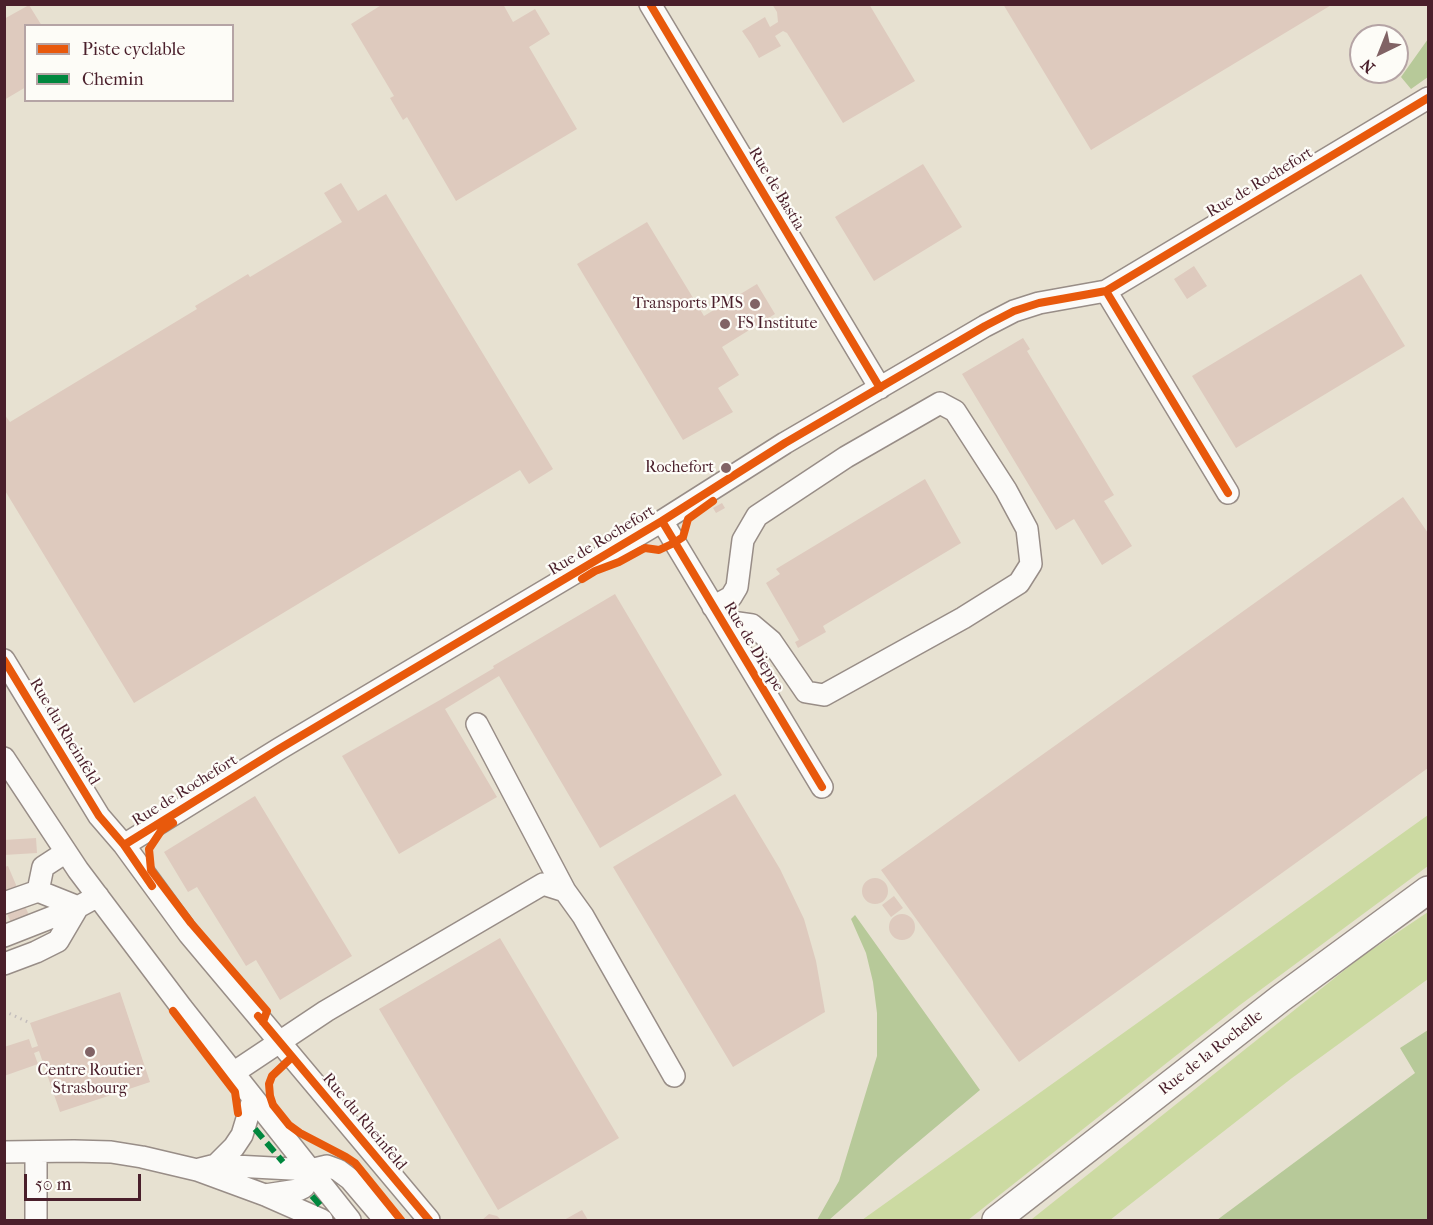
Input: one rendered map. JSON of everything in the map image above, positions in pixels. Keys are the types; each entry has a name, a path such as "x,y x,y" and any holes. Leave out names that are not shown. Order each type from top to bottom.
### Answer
{"main road":[{"name":"Rue de la Rochelle","path":"996,1221 1281,998 1428,890"}],"street":[{"name":"Rue de Bastia","path":"650,4 880,388"},
{"name":"Rue de Rochefort","path":"124,845 279,749 662,521 785,443 985,326 1014,311 1040,303 1106,291 1428,98"},
{"path":"1106,291 1228,493"},
{"path":"713,607 731,597 737,587 743,540 758,516 846,457 940,404 955,411 1006,490 1027,529 1031,564 1019,582 963,618 824,695 806,692 771,641 753,625 738,624 728,631"},
{"name":"Rue de Dieppe","path":"662,521 822,787"},
{"name":"Rue du Rheinfeld","path":"4,660 99,816 124,845 189,934 429,1221"},
{"path":"477,724 565,891 584,916 674,1076"},
{"path":"4,758 13,788 66,852 253,1099 350,1221"},
{"path":"38,891 43,867 66,852"},
{"path":"233,1073 326,1011 543,884 565,891"},
{"path":"4,903 38,891 78,907"},
{"path":"4,936 78,907 98,896"},
{"path":"4,964 58,941 78,907"},
{"path":"207,1167 234,1147 242,1135 253,1099"},
{"path":"4,1152 74,1150 111,1152 207,1167 309,1170 327,1167 338,1170 350,1179 385,1221"},
{"path":"36,1152 36,1221"},
{"path":"207,1167 322,1221"},
{"path":"265,1195 304,1187 309,1170"}],"path":[{"path":"4,1011 30,1023"}],"green space":[{"path":"1428,39 1428,77 1411,89 1407,84 1409,84 1409,66"},
{"path":"1428,815 1428,866 1240,1005 968,1220 862,1220"},
{"path":"1428,912 1428,979 1292,1078 1110,1220 1032,1219 1361,957"},
{"path":"855,915 980,1090 829,1220 817,1220 839,1181 877,1056 877,1013 873,982 866,953 851,919"},
{"path":"1428,1030 1428,1220 1217,1220 1415,1073 1400,1048"}],"building":[{"path":"383,4 503,4 513,22 535,9 550,34 529,47 577,129 456,201 407,117 403,120 390,98 394,96 351,24"},
{"path":"772,4 869,4 915,81 843,123 787,33 783,31 775,36 781,46 759,58 742,31 765,17 770,27 778,22 777,12"},
{"path":"1003,4 1333,4 1091,150"},
{"path":"29,5 41,24 24,24 24,88 4,100 4,19"},
{"path":"923,164 962,227 874,281 835,217"},
{"path":"341,183 358,211 386,194 553,469 529,484 520,470 134,703 4,489 4,414 10,422 197,309 195,306 248,274 250,277 342,222 324,193"},
{"path":"647,222 704,316 757,284 775,314 722,347 739,375 718,388 733,412 683,440 577,264"},
{"path":"1194,266 1207,286 1187,299 1174,279"},
{"path":"1361,274 1405,346 1236,448 1192,376"},
{"path":"1023,338 1030,349 1027,351 1114,495 1104,501 1132,546 1102,565 1074,519 1056,530 962,374"},
{"path":"925,479 961,543 823,626 826,632 798,648 795,642 799,640 766,583 780,574 776,569"},
{"path":"1403,497 1428,533 1428,768 1019,1062 881,870"},
{"path":"722,503 725,508 716,513 713,508"},
{"path":"615,594 722,775 600,848 499,676 445,709 497,797 399,854 342,756 494,668 493,666"},
{"path":"735,794 780,869 804,919 816,961 825,1012 733,1067 613,867"},
{"path":"255,796 352,956 280,1000 256,960 246,966 197,887 188,892 164,852"},
{"path":"36,838 37,853 4,855 4,840"},
{"path":"8,866 31,920 13,927 4,907 4,867"},
{"path":"875,878 884,882 888,891 884,900 875,904 866,900 862,891 866,882"},
{"path":"894,896 903,908 891,917 882,905"},
{"path":"902,914 911,918 915,927 911,936 902,940 893,936 889,927 893,918"},
{"path":"500,938 619,1138 498,1210 379,1009"},
{"name":"Centre Routier Strasbourg","path":"120,992 150,1082 60,1112 39,1051 34,1053 38,1064 4,1076 4,1047 29,1039 32,1048 38,1046 30,1023"},
{"path":"582,1210 588,1220 564,1220"},
{"path":"489,1214 497,1216 501,1220 482,1220"}],"marked path":[{"path":"255,1129 283,1162"},
{"path":"312,1196 320,1205"}],"cycle path":[{"path":"650,4 880,388"},
{"path":"124,845 279,749 662,521 785,443 985,326 1014,311 1039,303 1106,291 1428,98"},
{"path":"1106,291 1228,493"},
{"path":"582,579 645,548 659,550 674,543 683,537 688,519 713,501"},
{"path":"662,521 822,787"},
{"path":"4,660 99,816 124,845 152,886"},
{"path":"173,823 161,831 149,849 151,870 191,923 267,1011 263,1022"},
{"path":"173,1011 235,1092 238,1113"},
{"path":"258,1016 429,1220"},
{"path":"292,1057 272,1076 269,1084 273,1105 289,1125 300,1133 355,1163 401,1220"}],"place":[{"name":"Transports PMS","path":"755,304"},
{"name":"FS Institute","path":"725,324"},
{"name":"Rochefort","path":"726,468"},
{"name":"Centre Routier Strasbourg","path":"90,1052"}]}
